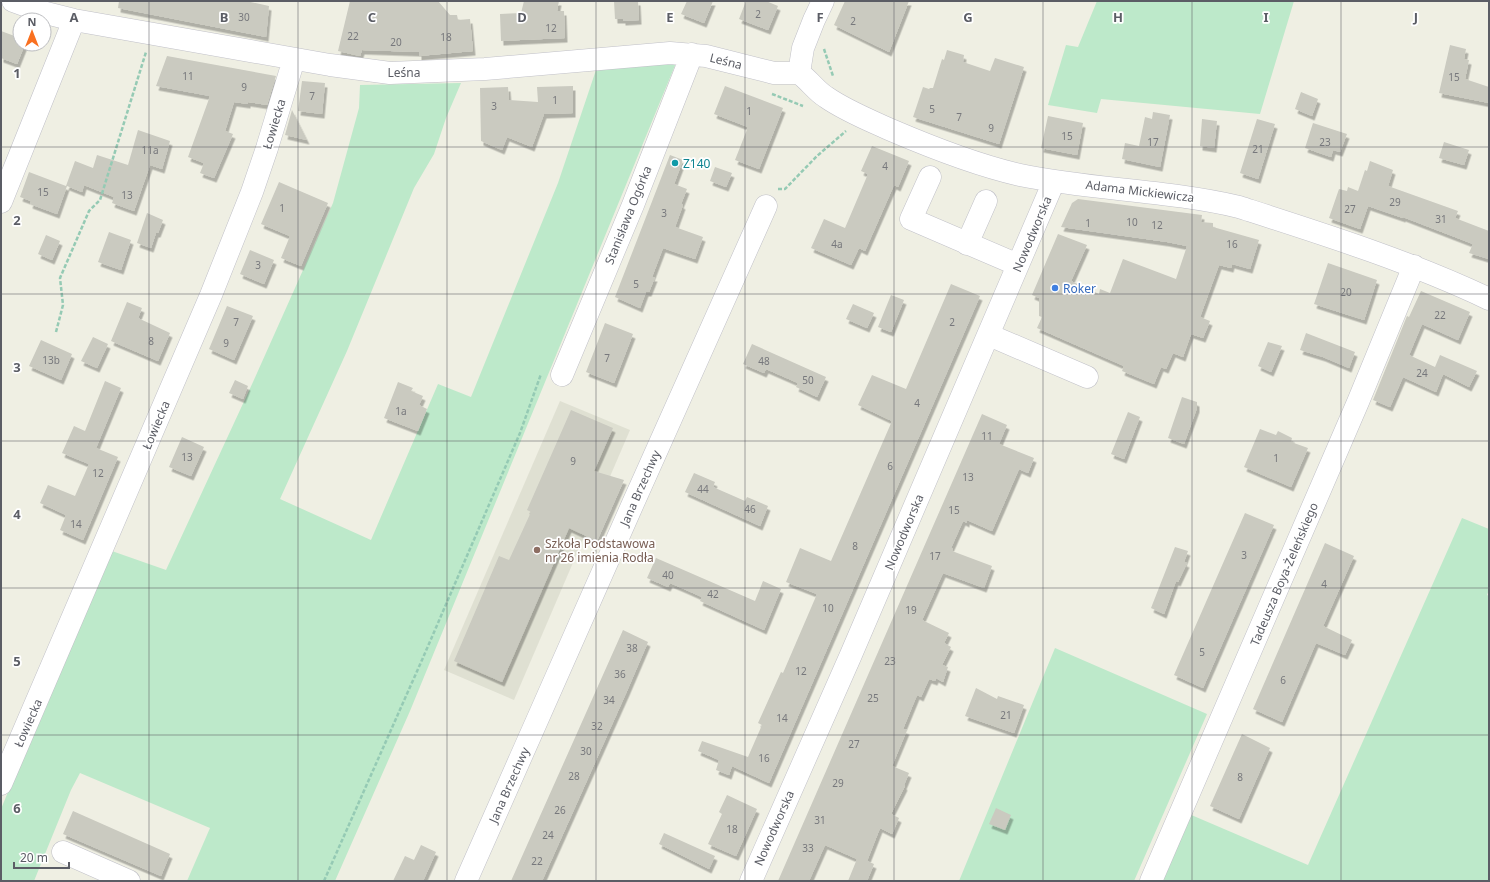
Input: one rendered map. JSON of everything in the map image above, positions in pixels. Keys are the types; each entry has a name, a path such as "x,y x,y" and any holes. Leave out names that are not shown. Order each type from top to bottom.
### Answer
{"street":[{"name":"Leśna","path":"13,1 46,13 74,20 330,65 390,72 485,69 670,53 692,54 714,58 774,73 799,74"},
{"path":"799,74 803,48 814,20 824,1"},
{"path":"1,202 74,20"},
{"name":"Stanisława Ogórka","path":"553,372 636,198 692,54"},
{"name":"Łowiecka","path":"1,784 212,295 252,192 294,59"},
{"name":"Adama Mickiewicza","path":"799,74 808,80 825,97 855,114 954,155 1019,175 1054,181 1210,200 1239,207 1414,266 1489,299"},
{"path":"930,177 911,220 1018,266"},
{"name":"Nowodworska","path":"751,881 850,657 1054,181"},
{"name":"Jana Brzechwy","path":"466,881 631,508 772,198"},
{"path":"967,244 986,201"},
{"name":"Tadeusza Boya-Żeleńskiego","path":"1151,881 1358,402 1414,266"},
{"path":"989,335 1087,376"},
{"path":"63,852 129,881"}],"path":[{"path":"56,332 63,305 60,278 89,211 100,200 151,34"},
{"path":"823,46 834,79"},
{"path":"765,92 809,108"},
{"path":"772,198 803,172 816,156 845,131 852,129"},
{"path":"324,881 419,667 520,433 553,372"}],"shaded area":[{"name":"Szkoła Podstawowa nr 26 imienia Rodła","path":"560,401 630,430 514,700 444,670"}],"green space":[{"path":"1097,1 1294,1 1260,114 1101,99 1097,113 1048,105 1066,45 1078,47"},
{"path":"676,63 410,711 335,881 187,881 210,828 80,773 71,790 34,881 1,881 1,809 91,590 109,550 166,570 253,382 333,203 359,108 360,85 461,83 446,118 434,154 414,188 347,351 280,499 371,540 438,384 471,397 558,183 596,70"},
{"path":"1462,518 1489,529 1489,590 1487,595 1489,596 1488,881 1160,881 1189,814 1308,865"},
{"path":"1055,648 1207,714 1134,881 959,881"}],"building":[{"path":"119,1 246,1 269,6 266,37 118,8"},
{"path":"350,1 438,1 450,15 457,15 458,20 470,19 473,51 419,56 419,52 362,50 360,56 338,51"},
{"path":"524,1 559,1 557,11 564,11 565,38 501,41 500,14 521,13"},
{"path":"614,1 638,1 639,20 623,21 623,19 615,19"},
{"path":"687,1 713,1 704,23 681,14"},
{"path":"746,1 766,1 778,6 768,30 739,19"},
{"path":"845,1 909,1 889,52 834,25"},
{"path":"1,31 12,35 12,52 22,52 17,64 1,58"},
{"path":"1450,45 1466,49 1464,59 1469,60 1465,79 1489,87 1489,103 1439,93"},
{"path":"947,50 964,55 963,62 990,71 995,58 1024,67 999,144 913,117 923,87 929,89 933,88 942,59 944,60"},
{"path":"167,56 276,76 267,105 248,102 248,104 234,102 225,131 233,134 214,178 200,173 204,163 188,157 210,96 156,86"},
{"path":"302,81 325,83 322,114 298,111"},
{"path":"573,86 573,113 544,114 532,147 507,137 502,150 481,141 480,88 508,87 509,100 538,102 537,87"},
{"path":"725,86 783,108 759,169 735,160 748,127 714,114"},
{"path":"1301,92 1318,99 1312,116 1295,109"},
{"path":"292,110 307,140 285,135"},
{"path":"1153,112 1170,115 1160,167 1122,159 1125,143 1139,146 1145,117 1152,119"},
{"path":"1048,116 1083,123 1077,155 1041,148"},
{"path":"1202,119 1217,121 1214,148 1200,146"},
{"path":"1257,119 1275,124 1258,179 1240,173"},
{"path":"1313,123 1347,134 1340,152 1333,150 1331,157 1305,148"},
{"path":"138,130 170,141 162,169 150,165 134,211 112,203 114,197 84,185 82,192 67,186 57,214 30,204 31,201 20,197 29,172 66,186 75,161 93,168 97,155 128,165"},
{"path":"1444,142 1469,150 1464,165 1439,158"},
{"path":"872,146 909,161 898,187 894,185 865,251 859,248 851,265 811,248 824,219 845,228 868,174 861,171"},
{"path":"670,155 683,160 674,184 687,189 681,204 683,205 675,227 703,237 695,259 663,248 652,277 655,277 649,292 646,292 640,308 615,297"},
{"path":"1370,161 1393,170 1388,186 1458,211 1455,218 1489,231 1489,259 1469,253 1473,244 1403,217 1368,206 1360,229 1329,218 1339,189 1347,191 1348,187 1358,191 1365,170 1367,171"},
{"path":"715,167 732,173 726,187 710,181"},
{"path":"279,182 328,203 301,266 281,258 290,236 261,224"},
{"path":"1078,199 1202,215 1201,222 1213,223 1213,227 1259,240 1250,269 1232,264 1231,268 1219,265 1200,317 1210,321 1203,338 1191,334 1183,357 1173,353 1166,369 1161,367 1154,384 1122,371 1124,366 1037,328 1042,317 1039,316 1039,298 1032,295 1058,234 1087,245 1071,281 1099,294 1100,289 1110,293 1123,259 1176,279 1187,246 1061,227 1072,203"},
{"path":"147,213 163,220 158,233 156,233 151,248 137,243"},
{"path":"109,232 131,240 121,270 98,262"},
{"path":"46,235 60,241 52,260 38,254"},
{"path":"250,250 274,260 264,284 240,274"},
{"path":"1328,263 1377,280 1364,320 1314,304"},
{"path":"951,284 980,296 769,783 732,766 729,775 716,770 719,760 698,751 702,741 748,757 762,725 758,723 781,672 783,673 817,594 786,582 800,548 831,561 892,421 858,405 872,375 906,389"},
{"path":"1421,291 1470,312 1458,340 1422,324 1409,355 1435,367 1440,355 1477,371 1469,387 1443,374 1436,392 1403,377 1390,407 1373,400 1407,316 1409,317"},
{"path":"891,295 904,300 891,332 878,327"},
{"path":"127,302 142,308 138,318 170,333 158,361 111,341"},
{"path":"853,304 874,313 867,328 846,319"},
{"path":"227,306 253,316 234,360 209,349"},
{"path":"605,323 633,334 614,383 586,372"},
{"path":"1306,333 1355,352 1349,368 1323,357 1300,350"},
{"path":"93,337 108,344 97,368 81,361"},
{"path":"41,340 72,354 61,380 29,366"},
{"path":"1268,342 1282,346 1271,372 1258,366"},
{"path":"752,344 826,377 817,397 796,387 798,383 766,369 764,373 743,364"},
{"path":"235,380 248,386 243,399 229,393"},
{"path":"105,381 121,388 96,448 118,457 83,540 60,530 66,515 40,503 48,485 75,496 89,464 62,453 74,426 85,431"},
{"path":"398,382 413,388 411,391 423,396 419,405 427,409 418,431 384,418"},
{"path":"1182,397 1197,402 1197,408 1184,444 1168,438"},
{"name":"Szkoła Podstawowa nr 26 imienia Rodła","path":"571,410 613,428 594,471 624,480 597,541 569,528 502,682 454,661 499,556 509,560 531,512 527,510"},
{"path":"1128,412 1140,417 1124,459 1111,454"},
{"path":"982,414 1007,425 999,444 1034,458 1028,473 1019,469 992,531 967,520 967,523 963,521 951,548 953,549 952,551 992,566 984,588 943,573 922,620 949,633 944,643 951,647 942,665 948,667 943,682 936,678 935,681 929,679 921,697 917,695 903,729 907,730 892,766 909,773 904,785 905,786 891,814 899,818 892,834 880,828 867,861 874,864 867,881 848,881 857,859 825,845 809,881 778,881"},
{"path":"1260,429 1276,435 1278,431 1292,438 1291,442 1308,448 1291,487 1244,467"},
{"path":"182,437 204,447 191,476 169,467"},
{"path":"694,473 715,482 713,487 745,501 747,497 768,506 760,526 685,492"},
{"path":"1245,513 1274,525 1203,688 1174,675"},
{"path":"1325,543 1354,556 1323,626 1352,640 1345,655 1316,643 1282,722 1253,709"},
{"path":"1175,547 1188,551 1184,562 1187,563 1178,582 1176,581 1164,614 1151,608"},
{"path":"656,558 755,601 763,581 781,589 764,630 700,601 702,597 684,589 670,583 668,587 647,578"},
{"path":"623,630 648,642 627,691 542,881 511,881"},
{"path":"976,688 997,699 998,696 1024,705 1014,733 965,716"},
{"path":"1242,734 1270,748 1239,819 1210,806"},
{"path":"727,795 757,809 736,856 708,844 722,814 719,812"},
{"path":"996,808 1011,815 1005,830 989,824"},
{"path":"73,811 170,854 161,876 63,834"},
{"path":"664,833 715,856 709,869 659,844"},
{"path":"421,845 436,852 423,881 393,881 405,856 414,860"}],"place":[{"name":"Z140","path":"675,163"},
{"name":"Roker","path":"1055,288"},
{"name":"Szkoła Podstawowa nr 26 imienia Rodła","path":"537,550"}]}
